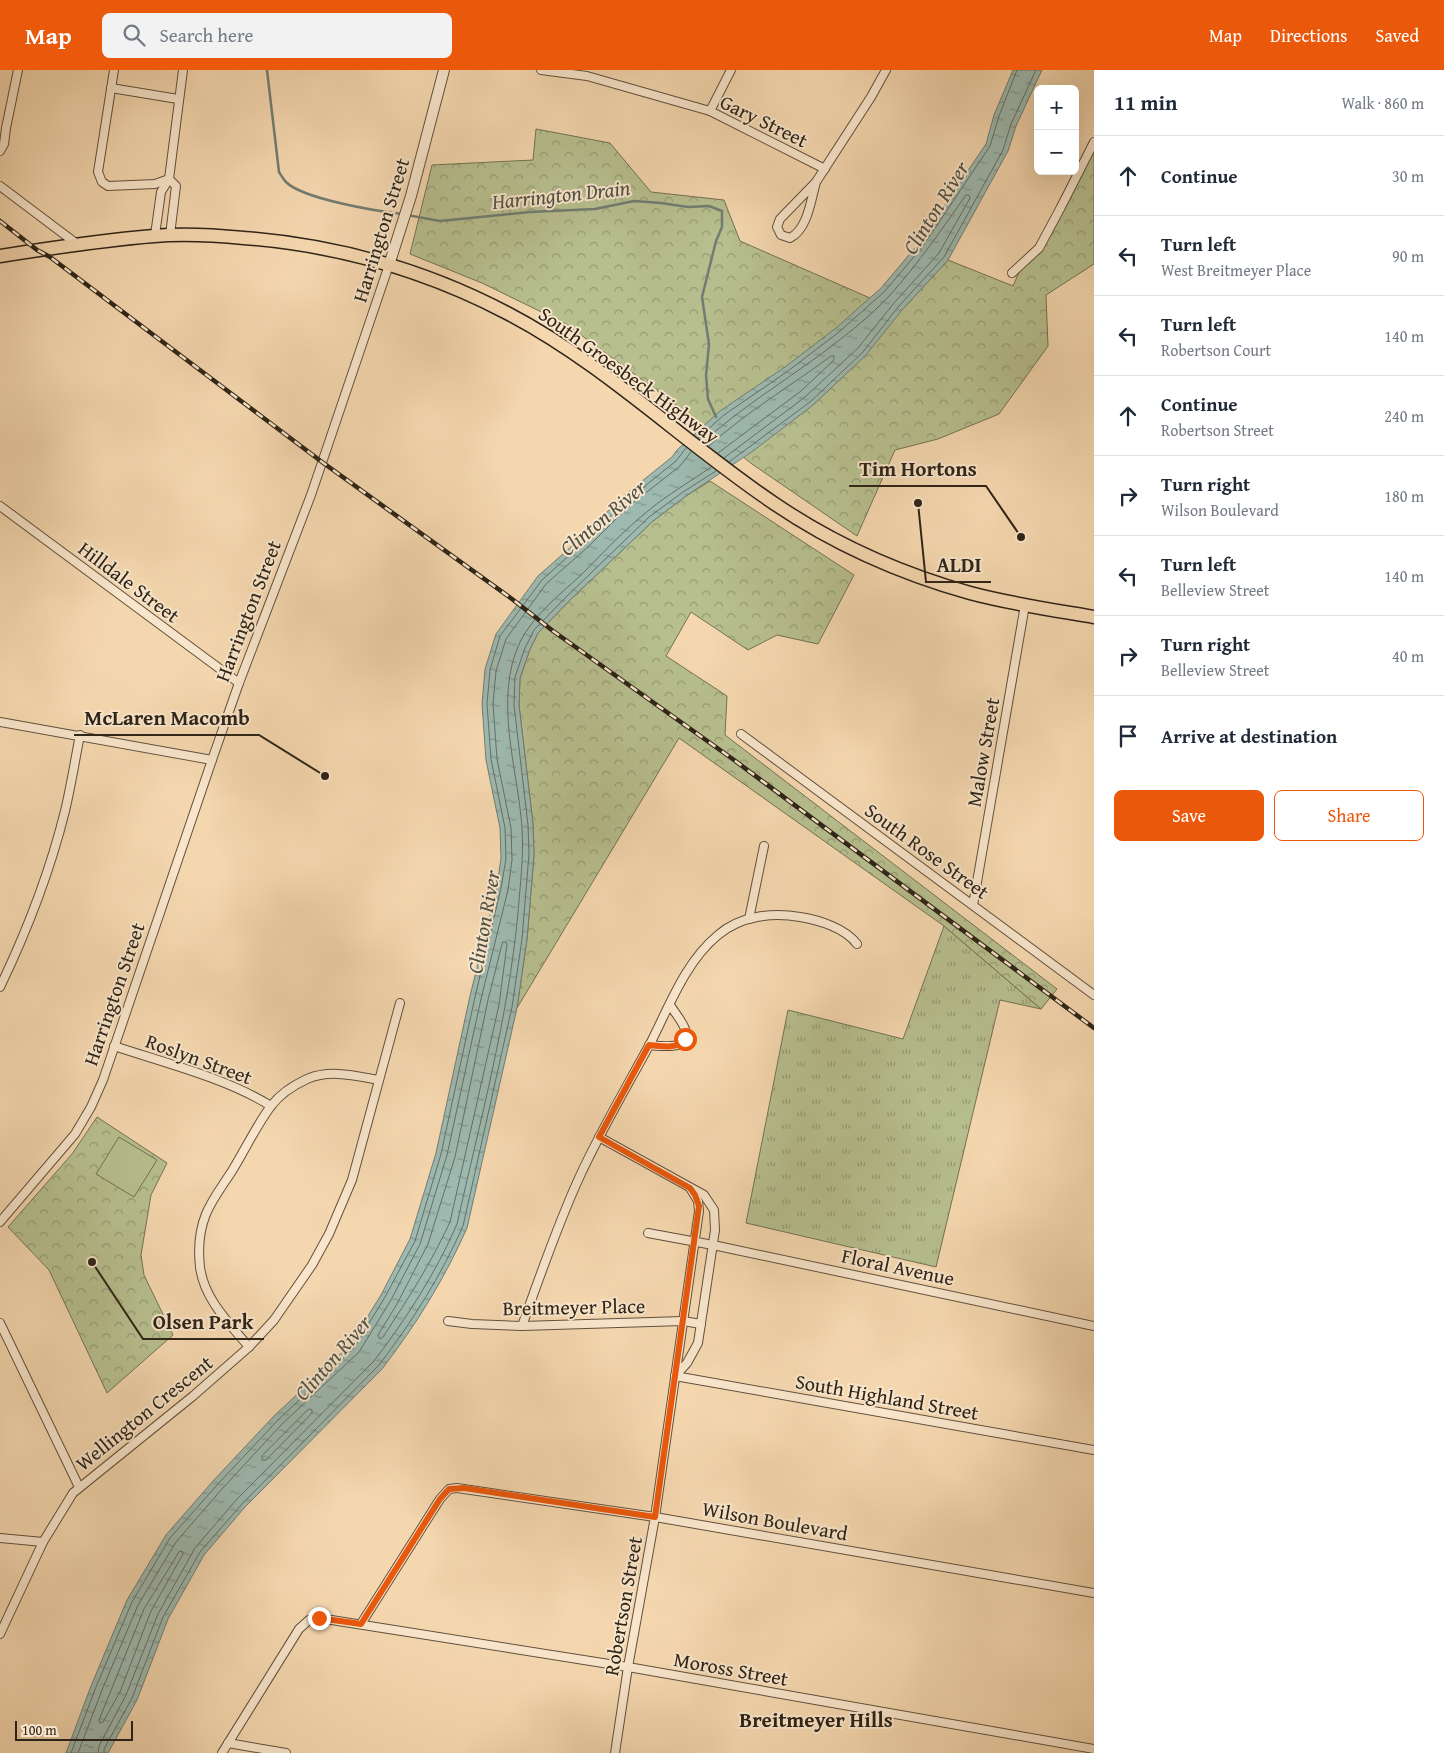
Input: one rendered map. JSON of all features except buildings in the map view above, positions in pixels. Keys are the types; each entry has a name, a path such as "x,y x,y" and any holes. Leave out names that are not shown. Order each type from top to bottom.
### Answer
{"main road":[{"name":"South Groesbeck Highway","path":"0,256 77,244 156,236 210,235 299,243 359,256 389,265 452,287 526,323 586,362 736,476 807,524 869,556 939,584 973,594 1094,617"}],"street":[{"path":"0,151 4,144 3,130 18,70"},
{"path":"114,70 98,172 100,179 108,186 155,184 169,179"},
{"path":"156,236 161,192 169,179 183,70"},
{"name":"Harrington Street","path":"0,1222 75,1134 91,1107 103,1080 239,683 311,496 401,230 444,70"},
{"name":"Gary Street","path":"542,70 588,73 710,111 824,169"},
{"path":"710,111 731,70"},
{"path":"816,182 807,214 800,230 790,238 781,234 776,227 780,219 816,182 886,70"},
{"path":"111,88 178,99"},
{"path":"1012,273 1038,248 1094,142"},
{"path":"169,179 176,186 170,235"},
{"path":"0,186 77,244"},
{"name":"Hilldale Street","path":"0,506 239,683"},
{"name":"Malow Street","path":"973,905 1024,605"},
{"path":"0,722 212,760"},
{"name":"South Rose Street","path":"740,734 1094,994"},
{"path":"0,987 28,923 51,860 65,810 80,735"},
{"path":"749,919 764,846"},
{"path":"522,1326 563,1216 599,1137 685,976 708,945 730,927 749,919 776,914 816,921 842,931 852,938 856,944"},
{"name":"Wellington Crescent","path":"0,1634 43,1542 67,1500 79,1487 193,1396 249,1347 274,1320 312,1265 330,1234 352,1180 400,1002"},
{"path":"649,1045 677,1046 685,1039 685,1029 670,1005"},
{"name":"Roslyn Street","path":"114,1046 233,1086 270,1106"},
{"path":"249,1347 225,1318 203,1283 199,1244 209,1208 270,1106 290,1088 310,1078 334,1074 379,1080"},
{"name":"Robertson Street","path":"599,1137 704,1195 712,1207 716,1218 698,1343 675,1376"},
{"name":"Robertson Street","path":"615,1753 628,1667 655,1517 699,1206 690,1188"},
{"name":"Floral Avenue","path":"648,1233 713,1244 1094,1326"},
{"name":"Breitmeyer Place","path":"448,1321 522,1326 683,1321 701,1324"},
{"path":"0,1323 79,1487"},
{"name":"South Highland Street","path":"675,1376 1094,1450"},
{"name":"Wilson Boulevard","path":"361,1624 440,1499 449,1489 464,1488 655,1517 1094,1593"},
{"path":"0,1538 43,1542"},
{"name":"Moross Street","path":"222,1753 302,1626 309,1620 319,1618 628,1667 1094,1749"},
{"path":"228,1743 286,1753"}],"green space":[{"path":"536,129 610,143 651,192 724,200 740,241 902,310 948,260 1013,286 1023,263 1039,248 1077,175 1079,175 1079,171 1094,142 1094,264 1046,295 1048,346 999,414 938,439 895,450 857,536 752,464 667,398 566,324 482,283 410,254 432,165 533,160"},
{"path":"710,481 854,575 818,644 777,635 748,650 691,612 666,656 727,696 725,735 1057,989 1041,1009 944,926 679,738 517,1008 527,939 534,855 533,824 519,705 520,678 530,649 538,633 653,521 686,496"},
{"path":"944,926 1041,1009 1000,1000 936,1267 746,1223 788,1010 903,1039"},
{"path":"97,1117 167,1163 151,1195 141,1255 144,1275 173,1335 107,1393 49,1270 8,1227 72,1154"},
{"path":"119,1137 157,1160 134,1197 96,1174"}],"water":[{"name":"Clinton River","path":"1013,70 1042,70 1016,126 1008,151 948,260 902,310 866,355 813,405 753,451 686,496 653,521 538,633 520,678 519,705 533,824 534,855 527,939 517,1008 467,1228 429,1301 382,1369 245,1507 204,1555 168,1619 137,1700 108,1753 66,1753 91,1686 127,1600 166,1535 274,1416 350,1345 381,1295 410,1239 436,1153 470,996 497,887 501,858 500,828 486,760 482,704 485,669 496,634 538,576 581,538 621,498 672,457 677,450 720,411 785,367 836,328 881,288 919,243 986,144 994,115"}],"waterway":[{"name":"Harrington Drain","path":"267,70 279,172 286,182 308,194 323,199 402,214"},
{"name":"Harrington Drain","path":"407,215 440,221 530,212 595,209 634,201 688,207 709,206 722,211 722,227 716,241 702,297 709,344 706,375 708,399 716,417"}],"railway":[{"path":"0,221 322,462 512,599 553,631 734,760 1094,1028"}],"place":[{"name":"ALDI","path":"918,503"},
{"name":"Tim Hortons","path":"1021,537"},
{"name":"McLaren Macomb","path":"325,776"},
{"name":"Olsen Park","path":"92,1262"}],"district":[{"name":"Breitmeyer Hills","path":"816,1720"}],"route":[{"path":"319,1618 361,1624 440,1499 449,1489 464,1488 655,1517 699,1206 690,1188 599,1137 649,1045 677,1046 685,1039"}]}
